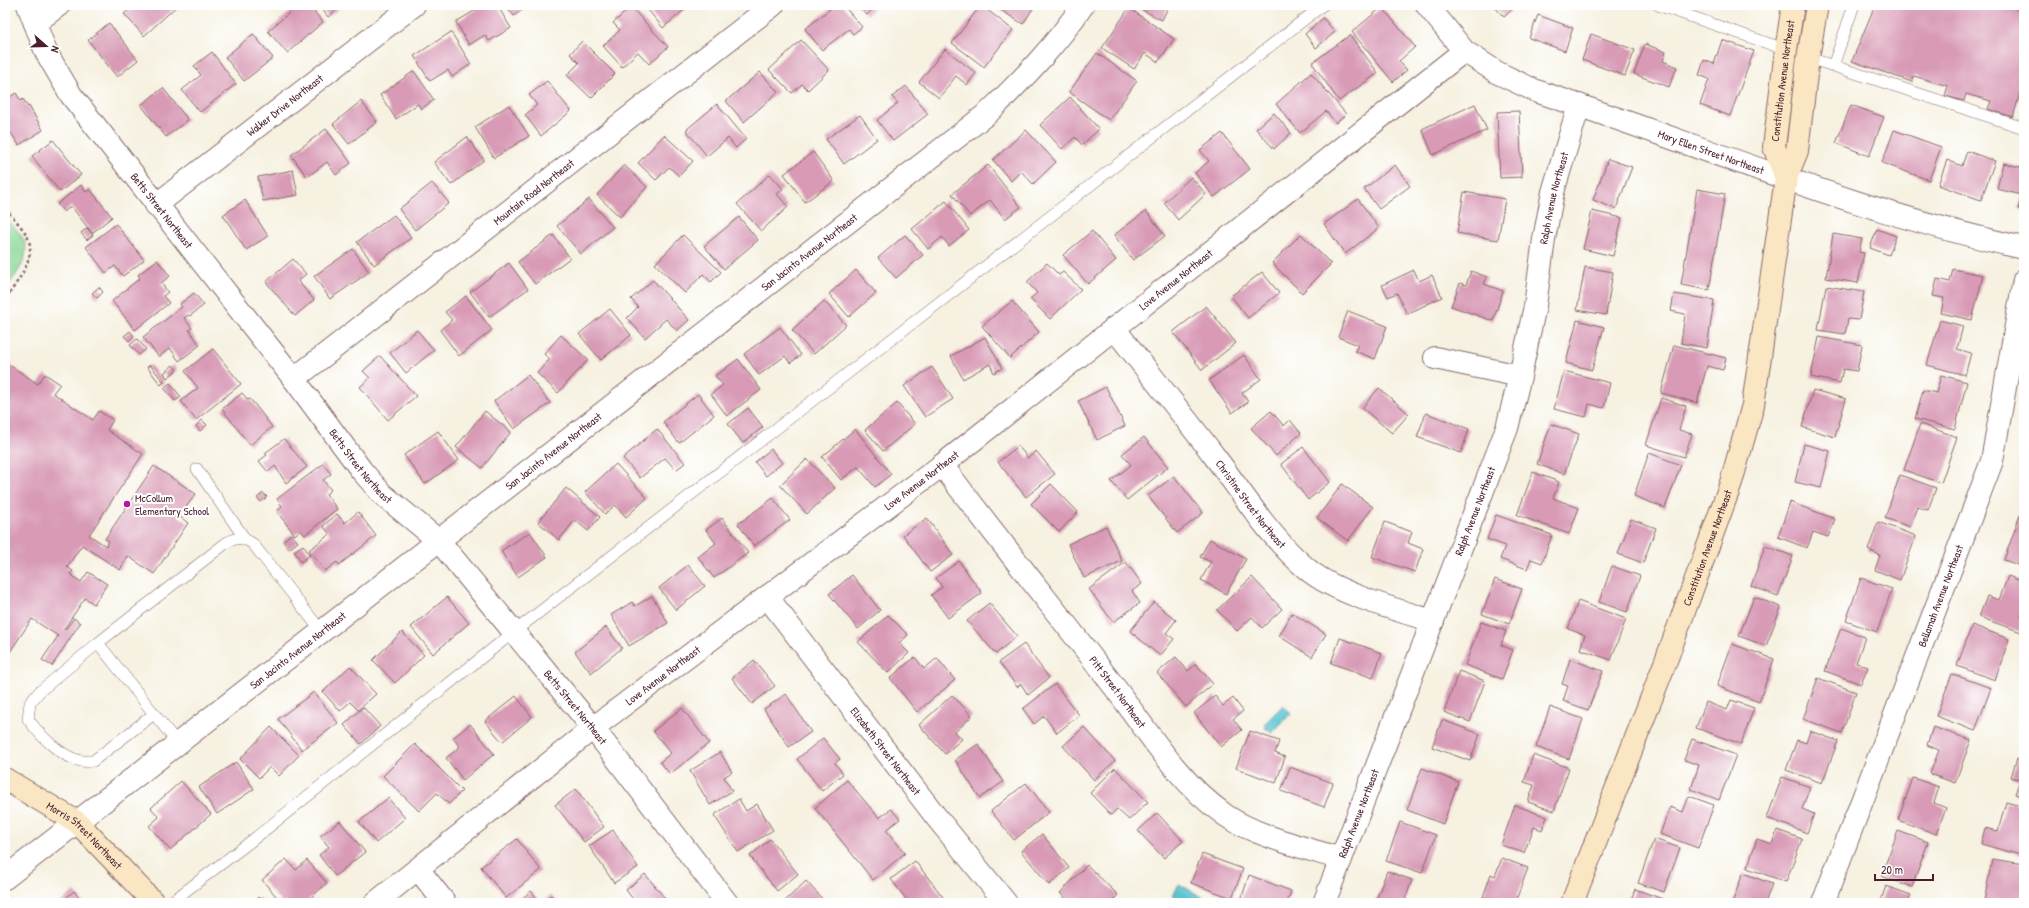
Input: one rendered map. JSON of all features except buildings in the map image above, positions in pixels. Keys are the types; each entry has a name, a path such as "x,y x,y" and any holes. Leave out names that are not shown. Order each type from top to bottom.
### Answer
{"street":[{"path":"31,14 59,5"},
{"name":"Walker Drive Northeast","path":"156,205 414,5"},
{"name":"Mountain Road Northeast","path":"294,379 774,5"},
{"name":"San Jacinto Avenue Northeast","path":"5,878 988,113 1024,79 1065,32 1083,5"},
{"name":"Mary Ellen Street Northeast","path":"1427,5 1464,51 1498,73 1530,88 1786,178 1964,235 2024,248"},
{"name":"Constitution Avenue Northeast","path":"1786,178 1774,147 1793,5"},
{"name":"Constitution Avenue Northeast","path":"1572,903 1665,666 1730,486 1753,406 1786,178 1797,151 1808,58 1817,5"},
{"name":"Betts Street Northeast","path":"31,14 46,52 71,95 294,379 362,471 382,494 439,541 515,630 593,728 727,903"},
{"name":"Love Avenue Northeast","path":"375,903 593,728 768,598 942,465 1464,51"},
{"name":"Ralph Avenue Northeast","path":"1324,903 1507,428 1535,306 1544,239 1553,192 1579,105"},
{"name":"Bellamah Avenue Northeast","path":"1823,903 1992,462 2024,280"},
{"name":"Christine Street Northeast","path":"1114,328 1215,456 1277,540 1308,570 1333,585 1378,604 1432,621"},
{"path":"1435,358 1520,376"},
{"name":"Pitt Street Northeast","path":"942,465 1114,686 1165,756 1195,789 1226,816 1255,830 1341,859"},
{"name":"Elizabeth Street Northeast","path":"768,598 928,806 1006,903"},
{"name":"Morris Street Northeast","path":"5,779 77,822 154,903"},
{"path":"418,869 445,903"}],"lane":[{"path":"170,903 250,842 515,630 1323,5"},
{"path":"1658,5 1808,58 2024,128"},
{"path":"1833,66 1854,5"},
{"path":"197,469 245,539 253,544 322,632"},
{"path":"154,714 93,761 86,762 63,753 36,730 28,719 30,703 49,682 226,543 236,538 245,539"},
{"path":"98,643 178,744"}],"path":[{"path":"5,208 28,238 30,253 26,265 5,300"}],"green space":[{"path":"5,216 23,239 26,252 21,266 5,290"}],"water":[{"path":"1283,705 1291,713 1272,733 1266,729 1264,724"},
{"path":"1179,884 1204,898 1201,903 1186,903 1173,896"}],"place":[{"name":"McCollum Elementary School","path":"127,504"}]}
